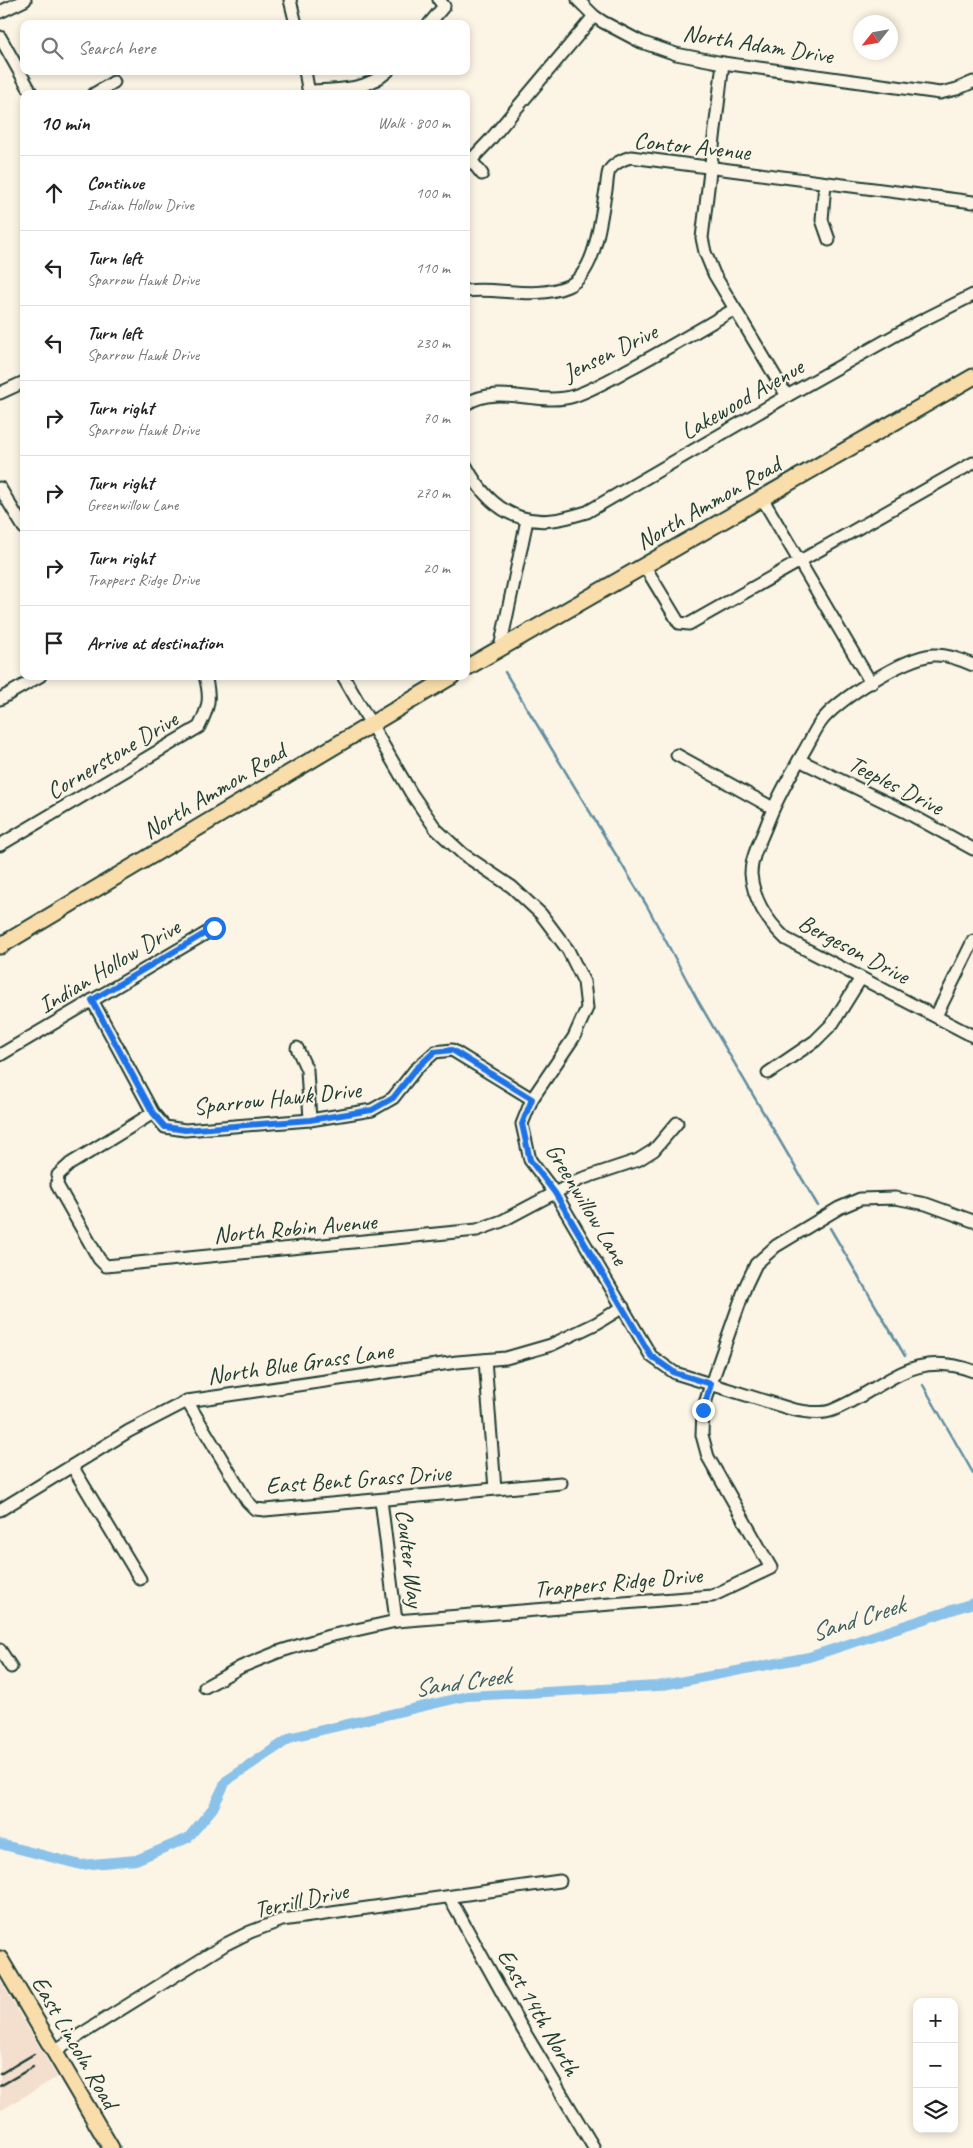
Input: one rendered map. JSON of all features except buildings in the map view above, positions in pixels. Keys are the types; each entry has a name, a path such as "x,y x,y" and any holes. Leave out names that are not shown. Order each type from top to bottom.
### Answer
{"main road":[{"name":"North Ammon Road","path":"470,666 973,377"},
{"name":"North Ammon Road","path":"0,946 445,680"},
{"name":"East Lincoln Road","path":"0,1959 111,2148"}],"street":[{"path":"0,12 25,0"},
{"path":"290,0 295,20"},
{"name":"North Adam Drive","path":"578,0 594,16 641,42 676,54 723,63 940,93 958,89 973,82"},
{"path":"432,20 444,2"},
{"path":"470,158 490,140 594,16"},
{"path":"0,37 20,73"},
{"path":"723,63 702,238 705,252 714,274 787,396"},
{"path":"21,75 30,90"},
{"path":"306,75 309,90"},
{"path":"346,90 373,83 383,75"},
{"path":"101,90 114,82"},
{"name":"Contor Avenue","path":"470,290 480,289 545,294 570,285 583,272 593,256 609,171 623,159 630,157 973,202"},
{"path":"470,162 482,174"},
{"path":"825,183 822,220 829,240"},
{"name":"Lakewood Avenue","path":"527,520 552,520 587,512 787,396 917,323 973,295"},
{"name":"Jensen Drive","path":"470,402 482,396 499,395 559,400 574,396 590,390 649,358 735,308"},
{"path":"0,393 20,384"},
{"path":"644,565 678,624 689,624 973,463"},
{"path":"470,473 488,499 500,508 527,520 500,648"},
{"path":"0,488 20,521"},
{"path":"762,498 871,684"},
{"name":"Bergeson Drive","path":"973,665 947,656 932,655 914,660 842,702 821,722 773,808 754,854 751,872 754,893 769,921 786,939 973,1036"},
{"path":"0,699 33,680"},
{"name":"Cornerstone Drive","path":"0,845 199,727 208,711 210,692 206,680"},
{"name":"Greenwillow Lane","path":"345,680 411,793 436,829 463,854 512,887 542,914 568,950 584,982 587,1008 574,1037 532,1099 522,1124 530,1160 555,1193 651,1356 675,1373 809,1413 832,1411 913,1368 947,1364 973,1371"},
{"path":"677,754 773,808"},
{"name":"Teeples Drive","path":"799,760 904,811 973,849"},
{"name":"Indian Hollow Drive","path":"0,1055 214,928"},
{"path":"936,1016 973,941"},
{"path":"768,1073 815,1041 832,1023 861,978"},
{"name":"Sparrow Hawk Drive","path":"92,1000 153,1113 165,1127 185,1130 310,1120 372,1110 393,1098 415,1070 434,1052 452,1050 532,1099"},
{"path":"297,1048 308,1070 310,1120"},
{"name":"North Robin Avenue","path":"153,1113 70,1164 58,1175 57,1185 99,1259 106,1266 477,1230 502,1221 581,1179 638,1160 654,1150 677,1123"},
{"name":"Trappers Ridge Drive","path":"205,1687 241,1667 278,1652 329,1636 396,1621 712,1596 771,1568 708,1457 702,1435 703,1410 711,1384 746,1285 756,1264 776,1246 839,1208 860,1199 895,1198 926,1204 973,1221"},
{"name":"North Blue Grass Lane","path":"0,1510 128,1431 187,1401 506,1358 551,1345 623,1307"},
{"path":"484,1360 495,1489"},
{"name":"East Bent Grass Drive","path":"187,1401 247,1501 255,1508 265,1510 561,1483"},
{"path":"72,1466 140,1579"},
{"name":"Coulter Way","path":"381,1500 396,1621"},
{"path":"0,1650 11,1667"},
{"name":"Terrill Drive","path":"54,2052 218,1949 250,1932 282,1920 560,1881"},
{"name":"East 14th North","path":"449,1897 519,2023 594,2148"}],"shaded area":[{"path":"0,1980 57,2077 0,2111"}],"waterway":[{"path":"505,672 647,906 698,1001 818,1206"},
{"path":"830,1228 905,1356"},
{"path":"923,1385 973,1473"},
{"name":"Sand Creek","path":"0,1844 81,1865 136,1860 188,1838 213,1808 226,1781 292,1737 467,1696 658,1686 809,1657 973,1603"}],"railway":[{"path":"0,2074 34,2054"},
{"path":"0,2086 33,2067"}],"route":[{"path":"214,928 92,1000 153,1113 165,1127 185,1130 310,1120 372,1110 393,1098 415,1070 434,1052 452,1050 532,1099 522,1124 530,1160 555,1193 651,1356 675,1373 711,1384 703,1410"}]}
